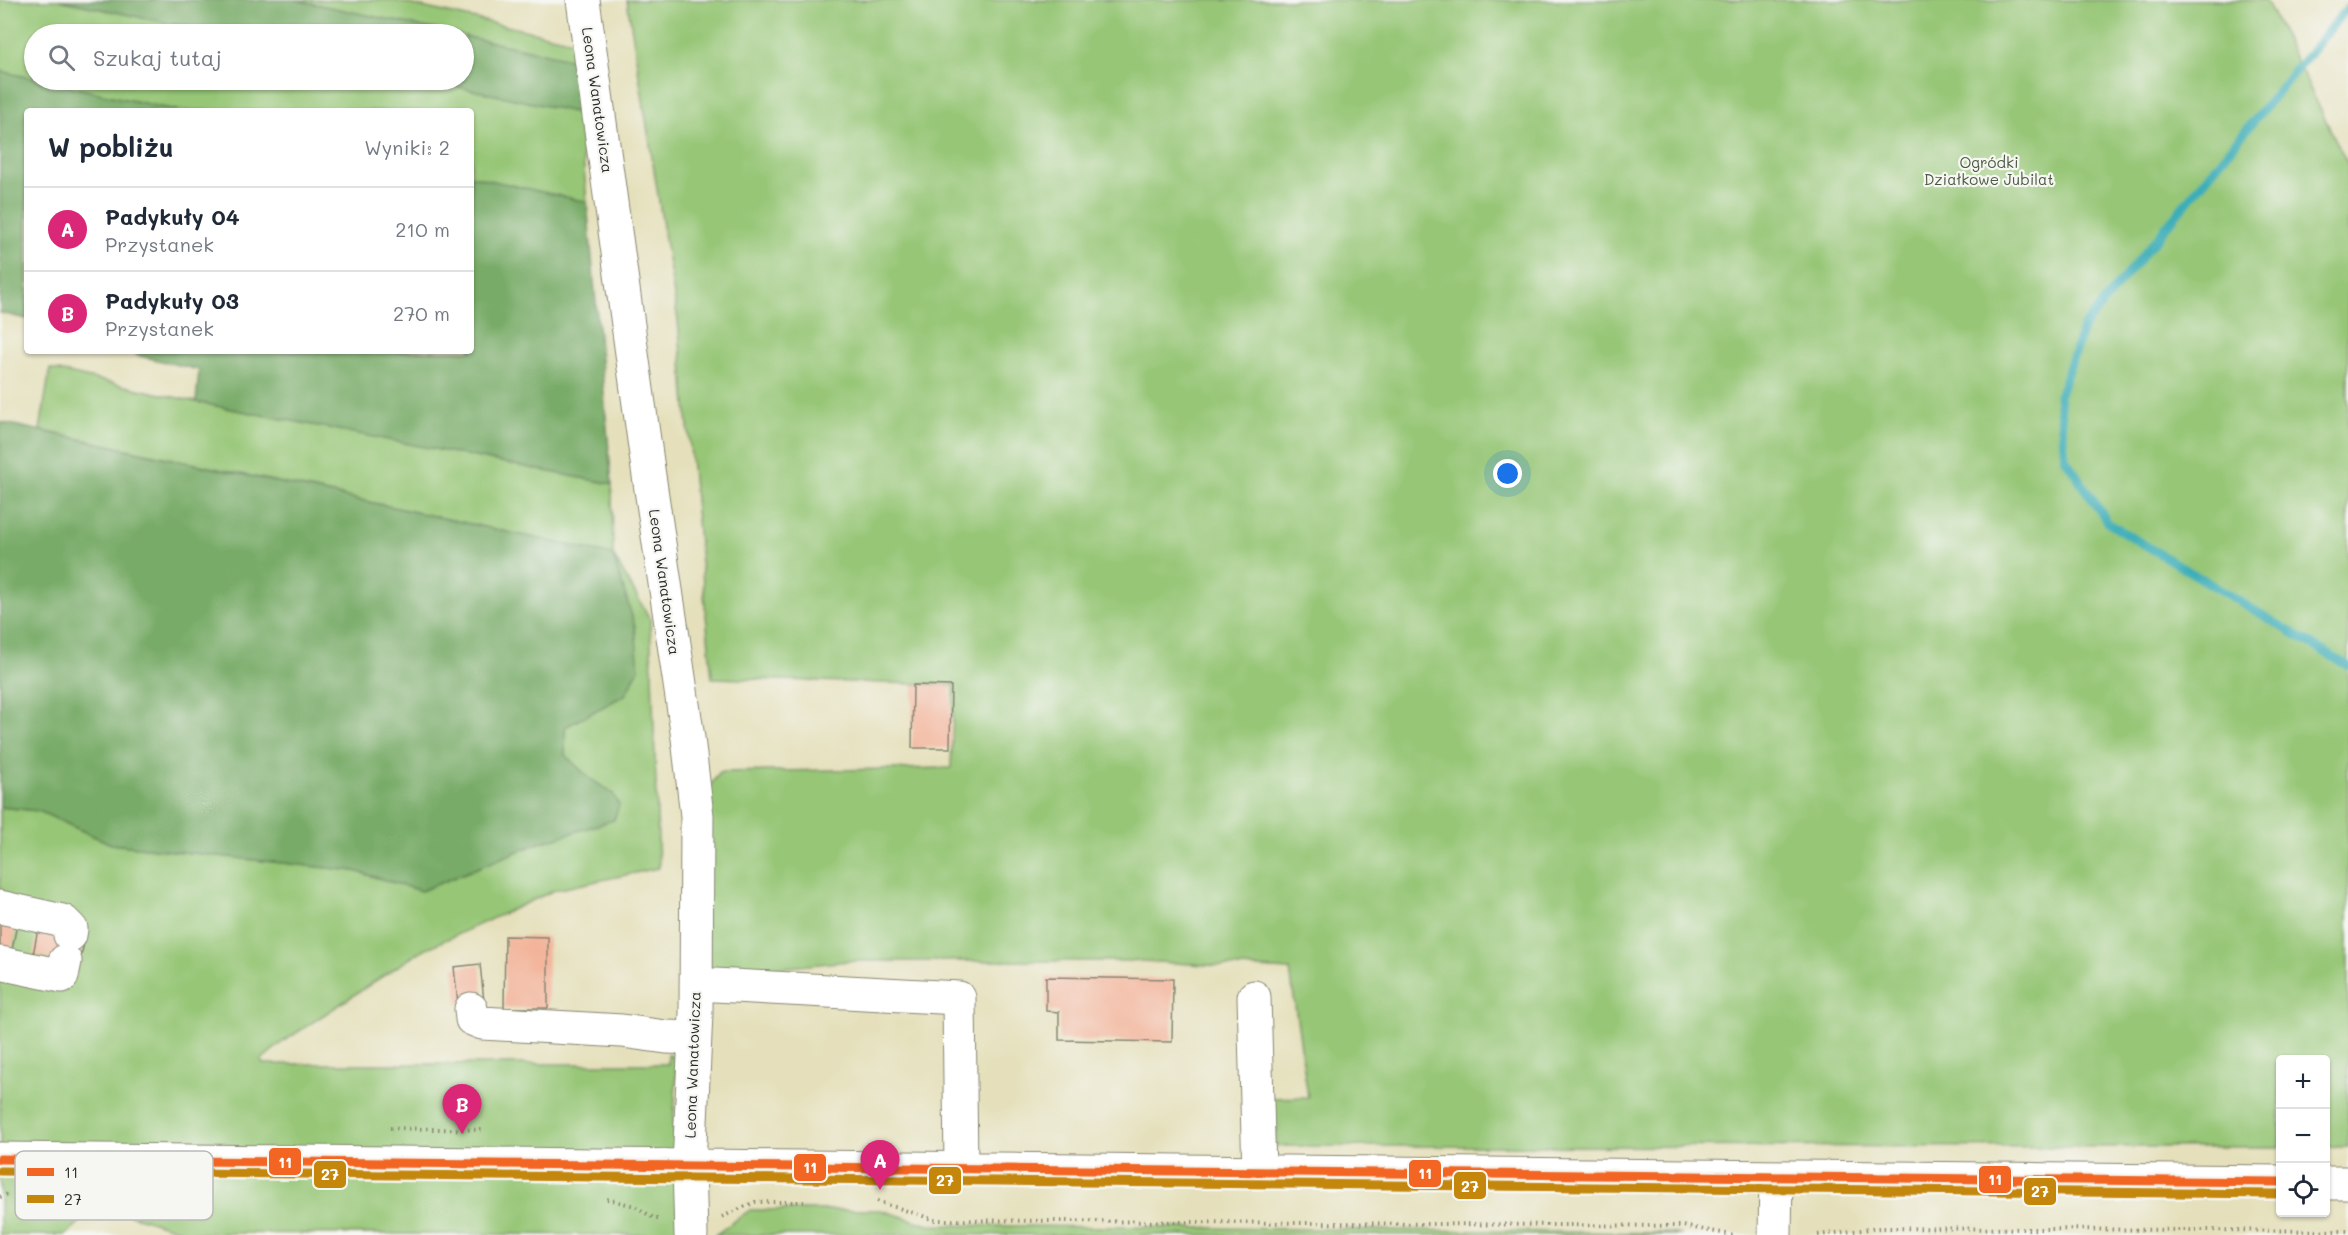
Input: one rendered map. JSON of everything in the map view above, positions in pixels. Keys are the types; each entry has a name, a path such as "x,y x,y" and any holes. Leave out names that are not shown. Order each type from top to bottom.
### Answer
{"street":[{"name":"Leona Wanatowicza","path":"583,0 697,816 696,984 689,1166 691,1235"},
{"path":"0,908 63,921 71,929 63,976 0,963"},
{"path":"696,984 959,998 961,1168"},
{"path":"1254,997 1259,1172"},
{"path":"471,1010 472,1019 482,1023 622,1031 693,1038"},
{"path":"0,1159 15,1159"},
{"path":"213,1161 2276,1182"},
{"path":"1775,1235 1776,1177"},
{"path":"2330,1183 2348,1183"}],"path":[{"path":"876,1201 935,1220 1683,1226 1733,1235"},
{"path":"722,1217 755,1202 810,1202"},
{"path":"1818,1235 1879,1228 2348,1231"}],"green space":[{"path":"0,0 59,0 172,24 24,24 24,77 0,71"},
{"path":"59,0 296,0 410,24 172,24"},
{"path":"296,0 391,0 573,41 574,60 474,38 474,24 407,24"},
{"name":"Ogródki Działkowe Jubilat","path":"627,0 2266,0 2348,165 2348,1147 2330,1147 2330,1055 2276,1055 2276,1147 1276,1146 1273,1098 1308,1097 1290,970 1141,961 848,961 721,974 706,964 703,795 720,772 951,768 954,685 712,678 678,321"},
{"path":"474,38 574,60 579,113 472,90"},
{"path":"0,71 24,76 24,90 85,90 166,108 24,108 24,318 0,313"},
{"path":"83,90 472,90 579,113 587,202 474,177 474,108 165,108"},
{"path":"474,177 587,202 612,484 196,402 199,370 136,355 474,354"},
{"path":"50,369 196,402 612,484 613,555 40,430"},
{"path":"0,422 613,555 635,626 639,669 625,695 565,727 565,755 588,777 613,794 619,805 614,820 533,845 421,891 355,871 111,844 39,811 0,807"},
{"path":"613,555 650,619 659,868 555,890 421,951 284,1041 261,1060 263,1064 668,1064 668,1055 672,1056 677,1065 674,1116 679,1235 189,1233 147,1220 213,1220 213,1151 15,1151 15,1220 82,1220 66,1235 0,1235 0,807 39,811 111,844 355,871 421,891 533,845 614,819 613,794 588,777 565,755 565,727 624,695"},
{"path":"750,1210 881,1210 929,1225 1671,1233 1682,1235 715,1235"}],"building":[{"path":"913,685 951,686 950,748 912,748"},
{"path":"0,921 17,924 12,950 0,947"},
{"path":"38,929 85,939 79,965 33,955"},
{"path":"505,936 548,937 548,1008 504,1008"},
{"path":"480,964 484,1001 458,1004 454,967"},
{"path":"1046,977 1173,979 1172,1042 1059,1040 1059,1012 1046,1011"}],"waterway":[{"path":"2348,7 2084,326 2059,396 2065,458 2108,523 2348,666"}],"transit line":[{"name":"11","path":"0,1159 15,1159"},
{"name":"11","path":"213,1161 2276,1182"},
{"name":"27","path":"0,1171 15,1171"},
{"name":"27","path":"213,1173 2276,1194"}],"place":[{"name":"Padykuły 03","path":"462,1134"},
{"name":"Padykuły 04","path":"880,1190"}]}
